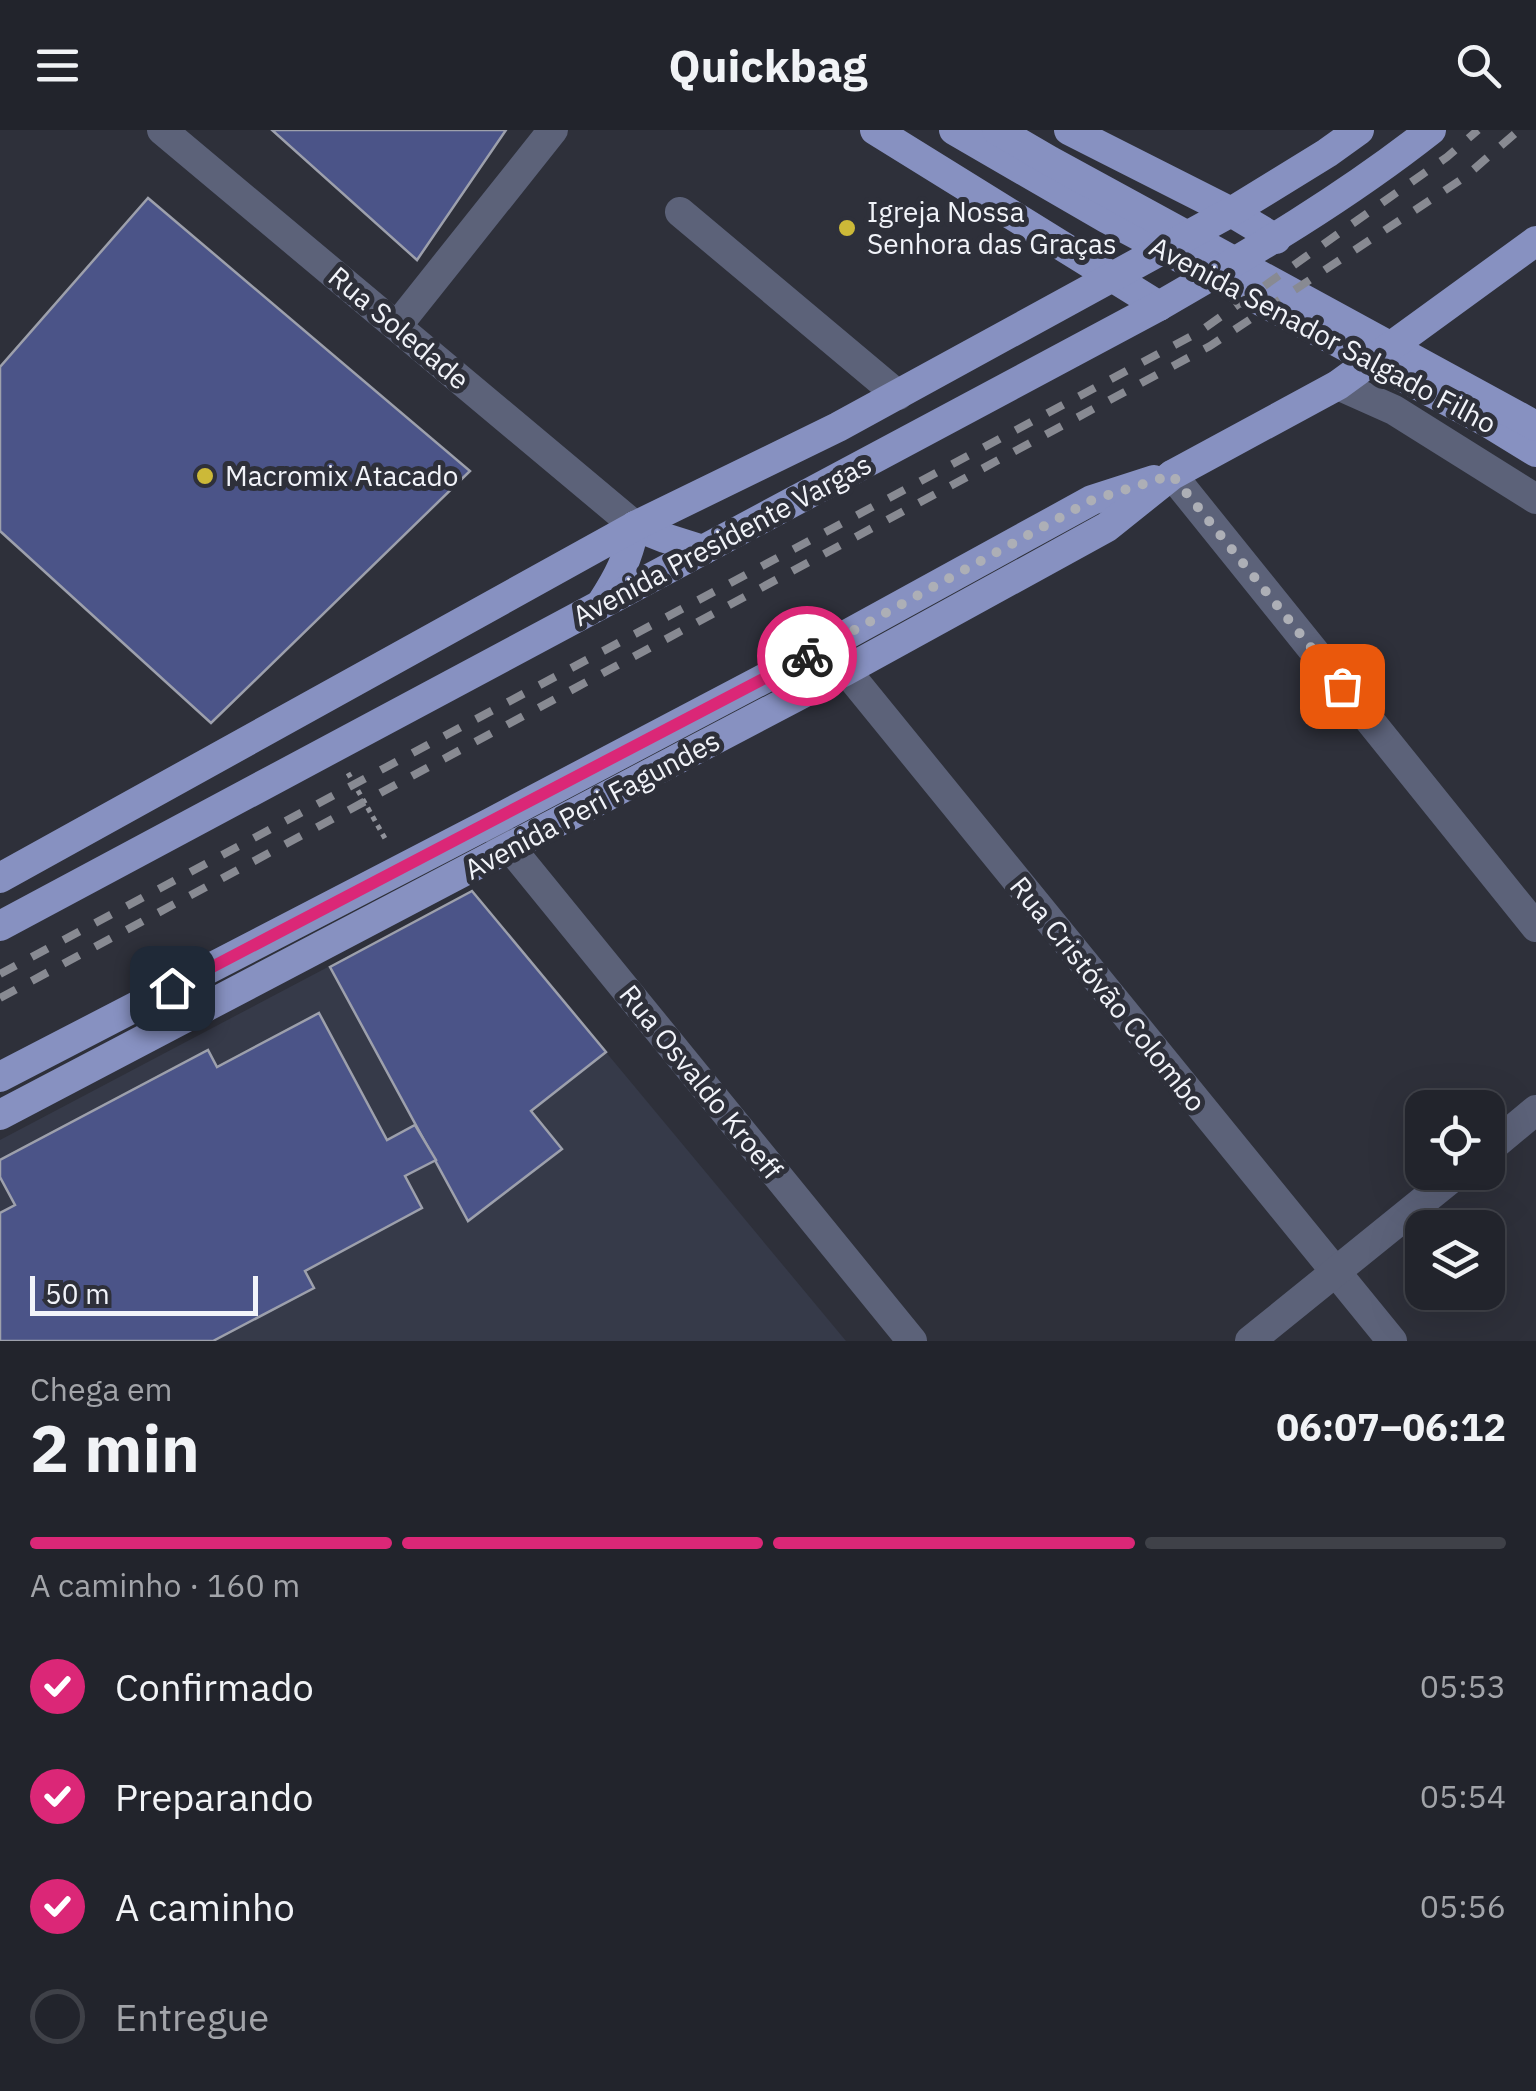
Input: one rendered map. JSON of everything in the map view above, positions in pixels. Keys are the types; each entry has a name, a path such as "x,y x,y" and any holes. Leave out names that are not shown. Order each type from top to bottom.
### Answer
{"main road":[{"path":"875,130 1159,306"},
{"name":"Avenida Senador Salgado Filho","path":"954,130 1106,218 1488,422 1536,452"},
{"name":"Avenida Senador Salgado Filho","path":"997,130 1536,426"},
{"path":"1070,130 1276,239"},
{"name":"Avenida Presidente Vargas","path":"0,878 635,526 838,427 1112,278 1231,212 1359,130"},
{"name":"Avenida Presidente Vargas","path":"0,926 1159,306 1276,239 1431,130"},
{"name":"Avenida Peri Fagundes","path":"0,1115 845,672 1106,526 1172,475 1338,385 1536,240"},
{"name":"Avenida Peri Fagundes","path":"0,1077 826,646 1092,500 1172,475"},
{"path":"600,605 621,574 635,526 704,550"}],"street":[{"name":"Rua Soledade","path":"162,130 635,526"},
{"path":"397,326 553,130"},
{"path":"680,212 898,394"},
{"path":"1338,385 1394,410 1536,499"},
{"path":"1172,475 1536,927"},
{"name":"Rua Cristóvão Colombo","path":"826,646 1392,1341"},
{"name":"Rua Osvaldo Kroeff","path":"490,823 912,1341"},
{"path":"1505,1136 1536,1110"},
{"path":"1250,1341 1437,1190"}],"path":[{"path":"350,777 382,832"}],"shaded area":[{"path":"472,891 846,1341 0,1341 0,1140"}],"building":[{"path":"272,130 506,130 417,260"},
{"path":"148,198 470,471 211,723 0,531 0,367"},
{"path":"472,891 606,1052 531,1111 562,1149 468,1221 330,967"},
{"path":"319,1013 387,1140 415,1125 436,1160 405,1176 422,1208 305,1271 314,1288 213,1341 0,1341 0,1213 15,1205 0,1177 0,1160 208,1050 217,1067"}],"railway":[{"path":"0,974 1199,332 1447,157 1478,130"},
{"path":"0,998 1210,346 1465,177 1519,130"}],"way so far":[{"path":"807,656 1092,500 1172,475 1342,686"}],"place":[{"name":"Igreja Nossa Senhora das Graças","path":"847,228"},
{"name":"Macromix Atacado","path":"205,476"}],"route":[{"path":"172,988 807,656"}]}
